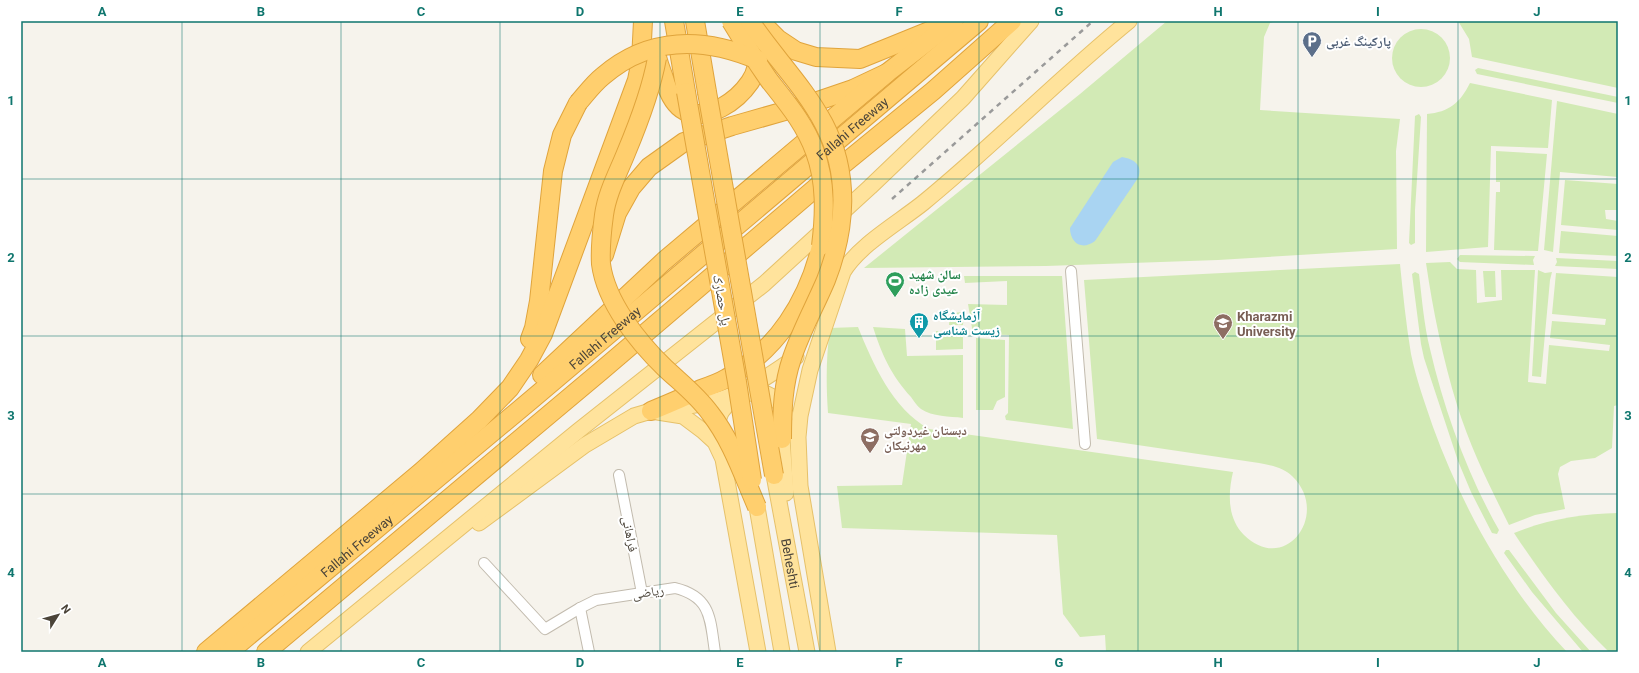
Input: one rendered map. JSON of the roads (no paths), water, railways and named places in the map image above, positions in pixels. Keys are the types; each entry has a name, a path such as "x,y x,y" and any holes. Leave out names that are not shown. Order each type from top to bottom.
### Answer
{"highway":[{"path":"206,652 420,472 479,420 510,388 529,360 543,334 627,109 637,80 641,60 642,21"},
{"path":"654,21 657,58 668,89 674,101 684,110 695,114 715,111 739,94 751,81 758,65 760,41 756,21"},
{"name":"پل حصارک","path":"674,21 737,382 757,507"},
{"name":"پل حصارک","path":"695,21 774,474"},
{"path":"651,411 726,379 757,357 776,339 790,321 818,261 824,226 824,194 816,153 795,112 770,80 731,21"},
{"path":"750,21 807,96 824,125 837,155 843,189 840,233 833,261 792,359 782,397 790,438"},
{"path":"760,21 778,39 796,51 816,57 860,59 954,21"},
{"path":"398,511 442,463 558,362 664,261 887,73 954,21"},
{"name":"Fallahi Freeway","path":"229,652 531,400 979,21"},
{"name":"Fallahi Freeway","path":"266,652 840,167 933,91 1012,21"},
{"path":"510,388 534,328 539,301 553,171 562,135 578,103 593,85 620,63 644,50 668,45 686,44 710,45 743,54 774,69 798,84"},
{"path":"657,58 652,84 643,113 606,205 602,240 602,264 606,281 616,304 632,329 649,352 698,398 724,431 757,507"},
{"path":"602,264 617,213 631,188 649,167 684,142 853,89 887,73"}],"main road":[{"path":"308,652 578,431 764,284 870,187 963,98 1031,21"},
{"path":"828,652 800,486 790,438 821,334 843,272 850,260 923,202 1128,21"},
{"path":"451,535 483,521 592,441 634,416 651,411 715,401 749,388 796,357 821,334"},
{"path":"715,442 718,421 722,411 734,400 751,392 761,393 774,398 780,404 790,420 786,491 787,544"},
{"path":"651,411 683,416 715,442 723,459 758,652"},
{"name":"Beheshti","path":"774,474 807,652"},
{"name":"Beheshti","path":"757,507 782,652"}],"street":[{"path":"1071,271 1085,444"},
{"name":"فراهانی","path":"619,475 642,593"},
{"name":"ریاضی","path":"484,563 545,629 596,600 675,588 687,591 698,598 706,608 710,619 715,652"},
{"path":"580,608 589,652"}],"water":[{"path":"1122,157 1130,159 1136,163 1139,170 1138,178 1095,241 1086,245 1078,244 1072,238 1070,228 1113,162"}],"railway":[{"path":"892,199 1093,21"}],"place":[{"name":"پارکینگ غربی","path":"1312,58"},
{"name":"سالن شهید عیدی زاده","path":"895,298"},
{"name":"آزمایشگاه زیست شناسی","path":"919,339"},
{"name":"Kharazmi University","path":"1223,340"},
{"name":"دبستان غیردولتی مهرنیکان","path":"870,454"}]}
